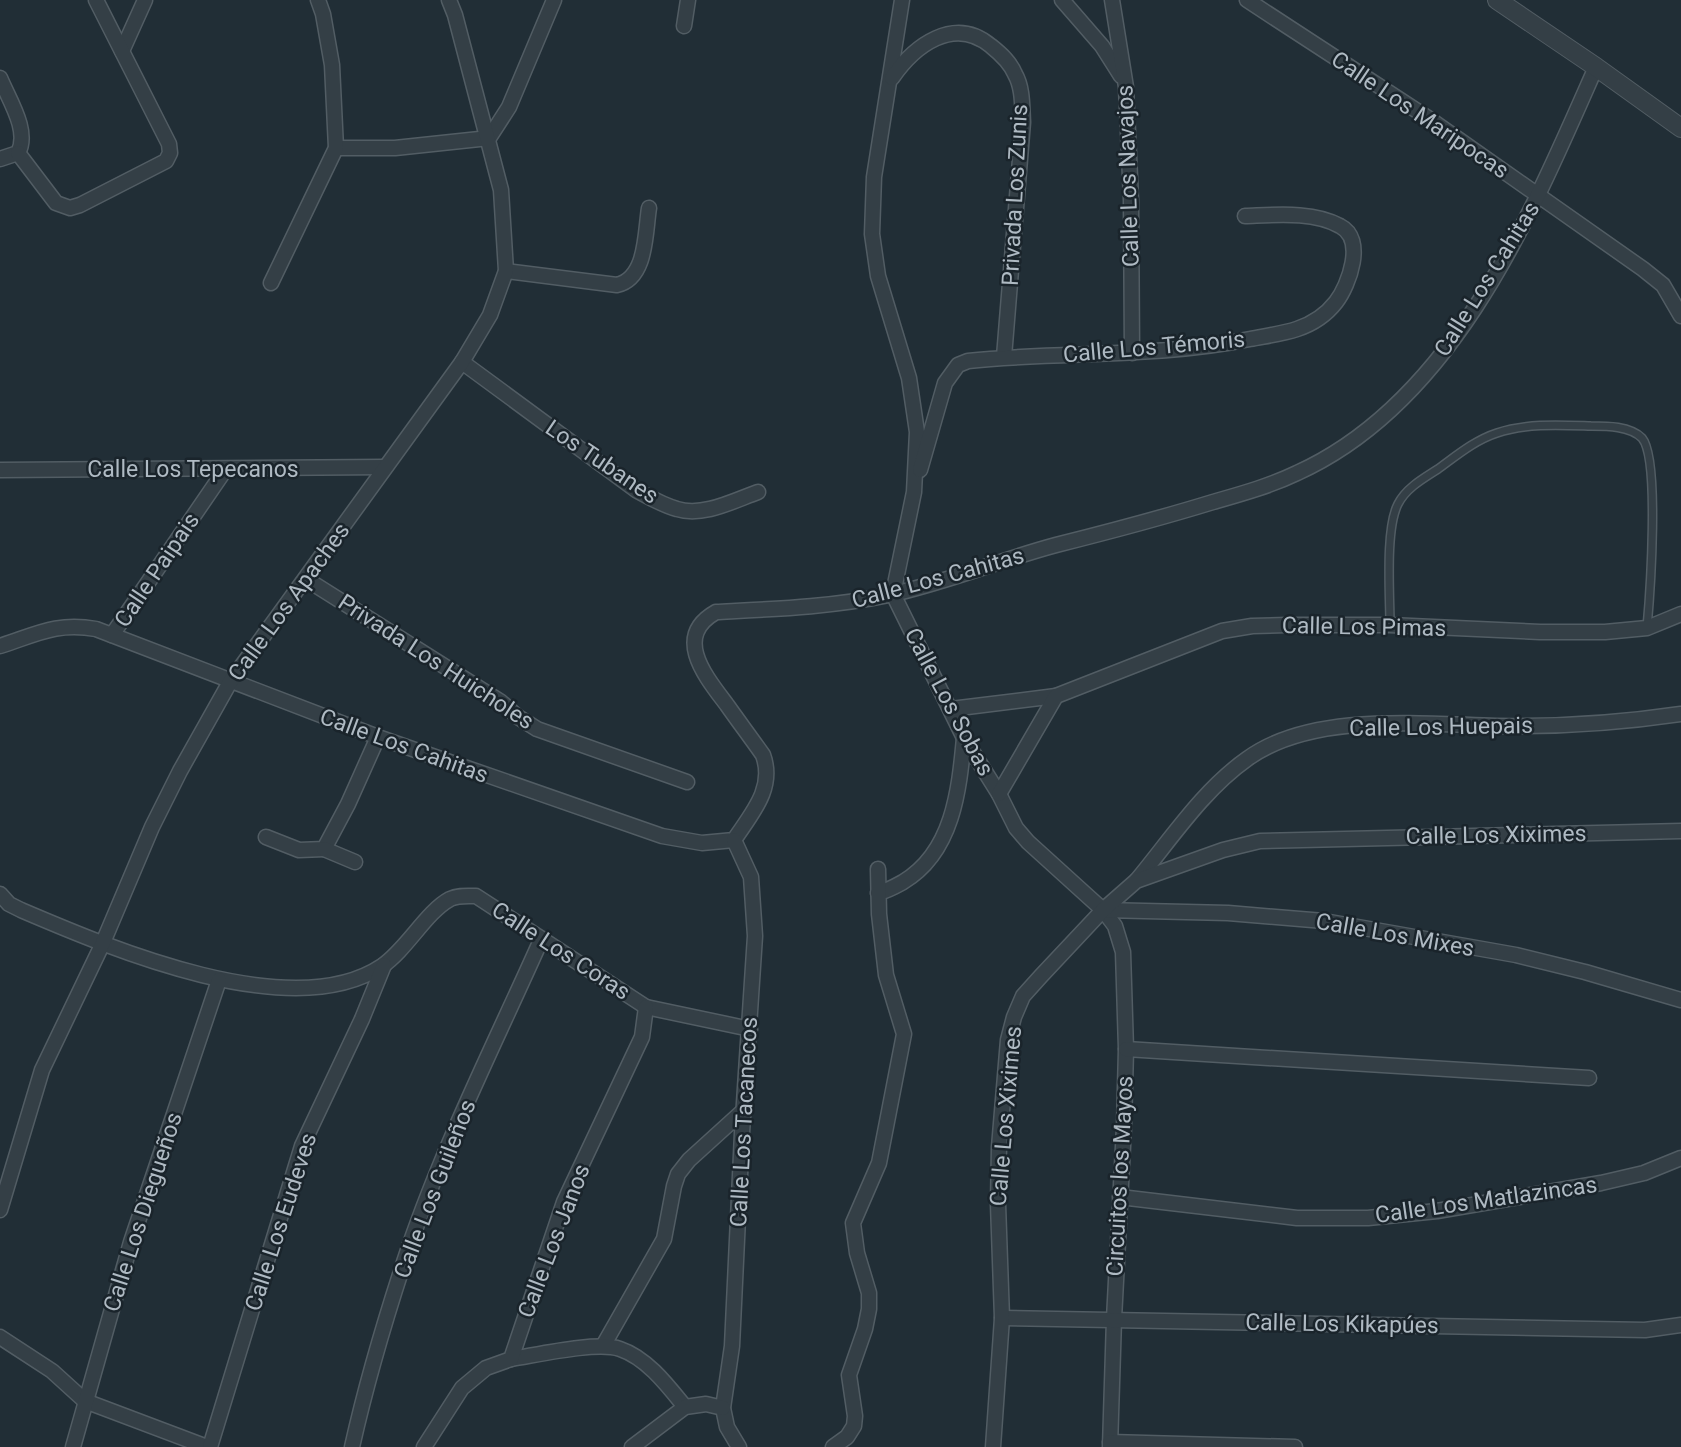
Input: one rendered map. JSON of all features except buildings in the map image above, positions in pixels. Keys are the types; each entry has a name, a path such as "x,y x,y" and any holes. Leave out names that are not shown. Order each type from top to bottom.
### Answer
{"street":[{"path":"18,153 56,203 70,208 159,167 166,161 170,153 169,144 96,0"},
{"path":"122,51 145,0"},
{"path":"271,283 336,148 332,65 318,0"},
{"name":"Calle Los Apaches","path":"0,1210 42,1070 180,771 230,682 462,362 490,315 506,271 501,190 489,138 449,0"},
{"path":"336,148 396,148 489,138 509,107 554,0"},
{"path":"684,26 688,0"},
{"path":"893,594 914,492 917,432 903,356 878,276 872,234 874,177 902,0"},
{"path":"1062,0 1102,46 1115,64 1126,87"},
{"name":"Calle Los Navajos","path":"1112,0 1126,87 1131,200 1132,352"},
{"name":"Calle Los Maripocas","path":"1247,0 1428,118 1664,285 1681,316"},
{"path":"1496,0 1596,66 1681,128"},
{"name":"Privada Los Zunis","path":"888,85 901,65 916,50 938,36 961,32 983,40 1004,57 1016,75 1022,97 1023,122 1004,357"},
{"name":"Calle Los Cahitas","path":"0,646 60,626 76,626 112,635 378,737 662,836 702,843 734,840 764,795 768,781 767,766 763,755 702,673 696,657 695,642 698,630 706,618 716,612 845,604 893,594 1030,552 1165,517 1265,486 1331,456 1404,398 1440,355 1479,300 1539,195 1596,66"},
{"path":"0,78 22,131 23,144 18,153 0,159"},
{"path":"506,271 624,284 636,273 649,208"},
{"name":"Calle Los Témoris","path":"914,492 946,383 958,365 968,361 1004,357 1217,346 1295,330 1316,321 1336,302 1347,281 1354,247 1347,230 1327,221 1302,217 1245,216"},
{"name":"Los Tubanes","path":"462,362 636,490 678,510 696,511 722,506 758,492"},
{"name":"Calle Los Tepecanos","path":"0,470 385,467"},
{"name":"Calle Paipais","path":"112,635 225,470"},
{"name":"Privada Los Huicholes","path":"306,579 501,702 537,729 687,782"},
{"name":"Calle Los Sobas","path":"893,594 964,738 999,794 1007,814 1028,842 1103,910"},
{"name":"Calle Los Pimas","path":"951,709 1056,696 1222,631 1264,625 1390,625 1540,632 1605,632 1647,628 1681,614"},
{"path":"999,794 1056,696"},
{"name":"Calle Los Huepais","path":"1136,881 1215,786 1248,758 1271,745 1301,734 1366,724 1568,725 1642,720 1681,714"},
{"path":"324,849 378,737"},
{"path":"878,893 886,892 916,874 937,851 951,821 960,782 964,738"},
{"name":"Calle Los Xiximes","path":"993,1447 1002,1318 999,1147 1008,1040 1023,996 1103,910 1136,881 1223,850 1260,841 1681,831"},
{"path":"266,837 299,850 324,849 355,862"},
{"name":"Calle Los Tacanecos","path":"734,840 751,877 755,936 743,1111 732,1346 723,1408 727,1427 739,1447"},
{"path":"833,1447 850,1433 855,1416 849,1376 865,1329 869,1293 857,1253 853,1223 879,1163 904,1034 886,975 878,869"},
{"name":"Calle Los Coras","path":"0,894 9,904 102,945 219,980 286,988 341,984 365,976 384,965 402,949 435,911 450,899 463,895 476,896 646,1007 750,1029"},
{"name":"Calle Los Mixes","path":"1103,910 1228,913 1324,921 1516,955 1681,1000"},
{"name":"Circuitos los Mayos","path":"1103,910 1115,926 1123,952 1126,1049 1110,1444"},
{"name":"Calle Los Guileños","path":"352,1447 363,1396 409,1247 452,1137 541,940"},
{"name":"Calle Los Eudeves","path":"209,1447 302,1146 362,1019 384,965"},
{"name":"Calle Los Diegueños","path":"73,1447 131,1242 219,980"},
{"name":"Calle Los Janos","path":"511,1359 564,1202 642,1037 646,1007"},
{"path":"1126,1049 1589,1078"},
{"path":"603,1346 664,1239 678,1174 688,1160 743,1111"},
{"name":"Calle Los Matlazincas","path":"1119,1197 1297,1217 1368,1218 1437,1211 1601,1183 1644,1173 1681,1157"},
{"name":"Calle Los Kikapúes","path":"1002,1318 1645,1330 1681,1325"},
{"path":"0,1337 52,1371 85,1401 209,1447"},
{"path":"424,1447 458,1394 473,1377 486,1368 511,1359 603,1346 621,1349 640,1360 669,1386 685,1407"},
{"path":"632,1447 685,1407 706,1404 723,1408"},
{"path":"1110,1444 1295,1447"}],"lane":[{"path":"1390,625 1393,521 1398,504 1406,492 1464,450 1496,433 1541,424 1606,426 1630,430 1642,439 1650,457 1651,479 1651,587 1647,628"}]}
